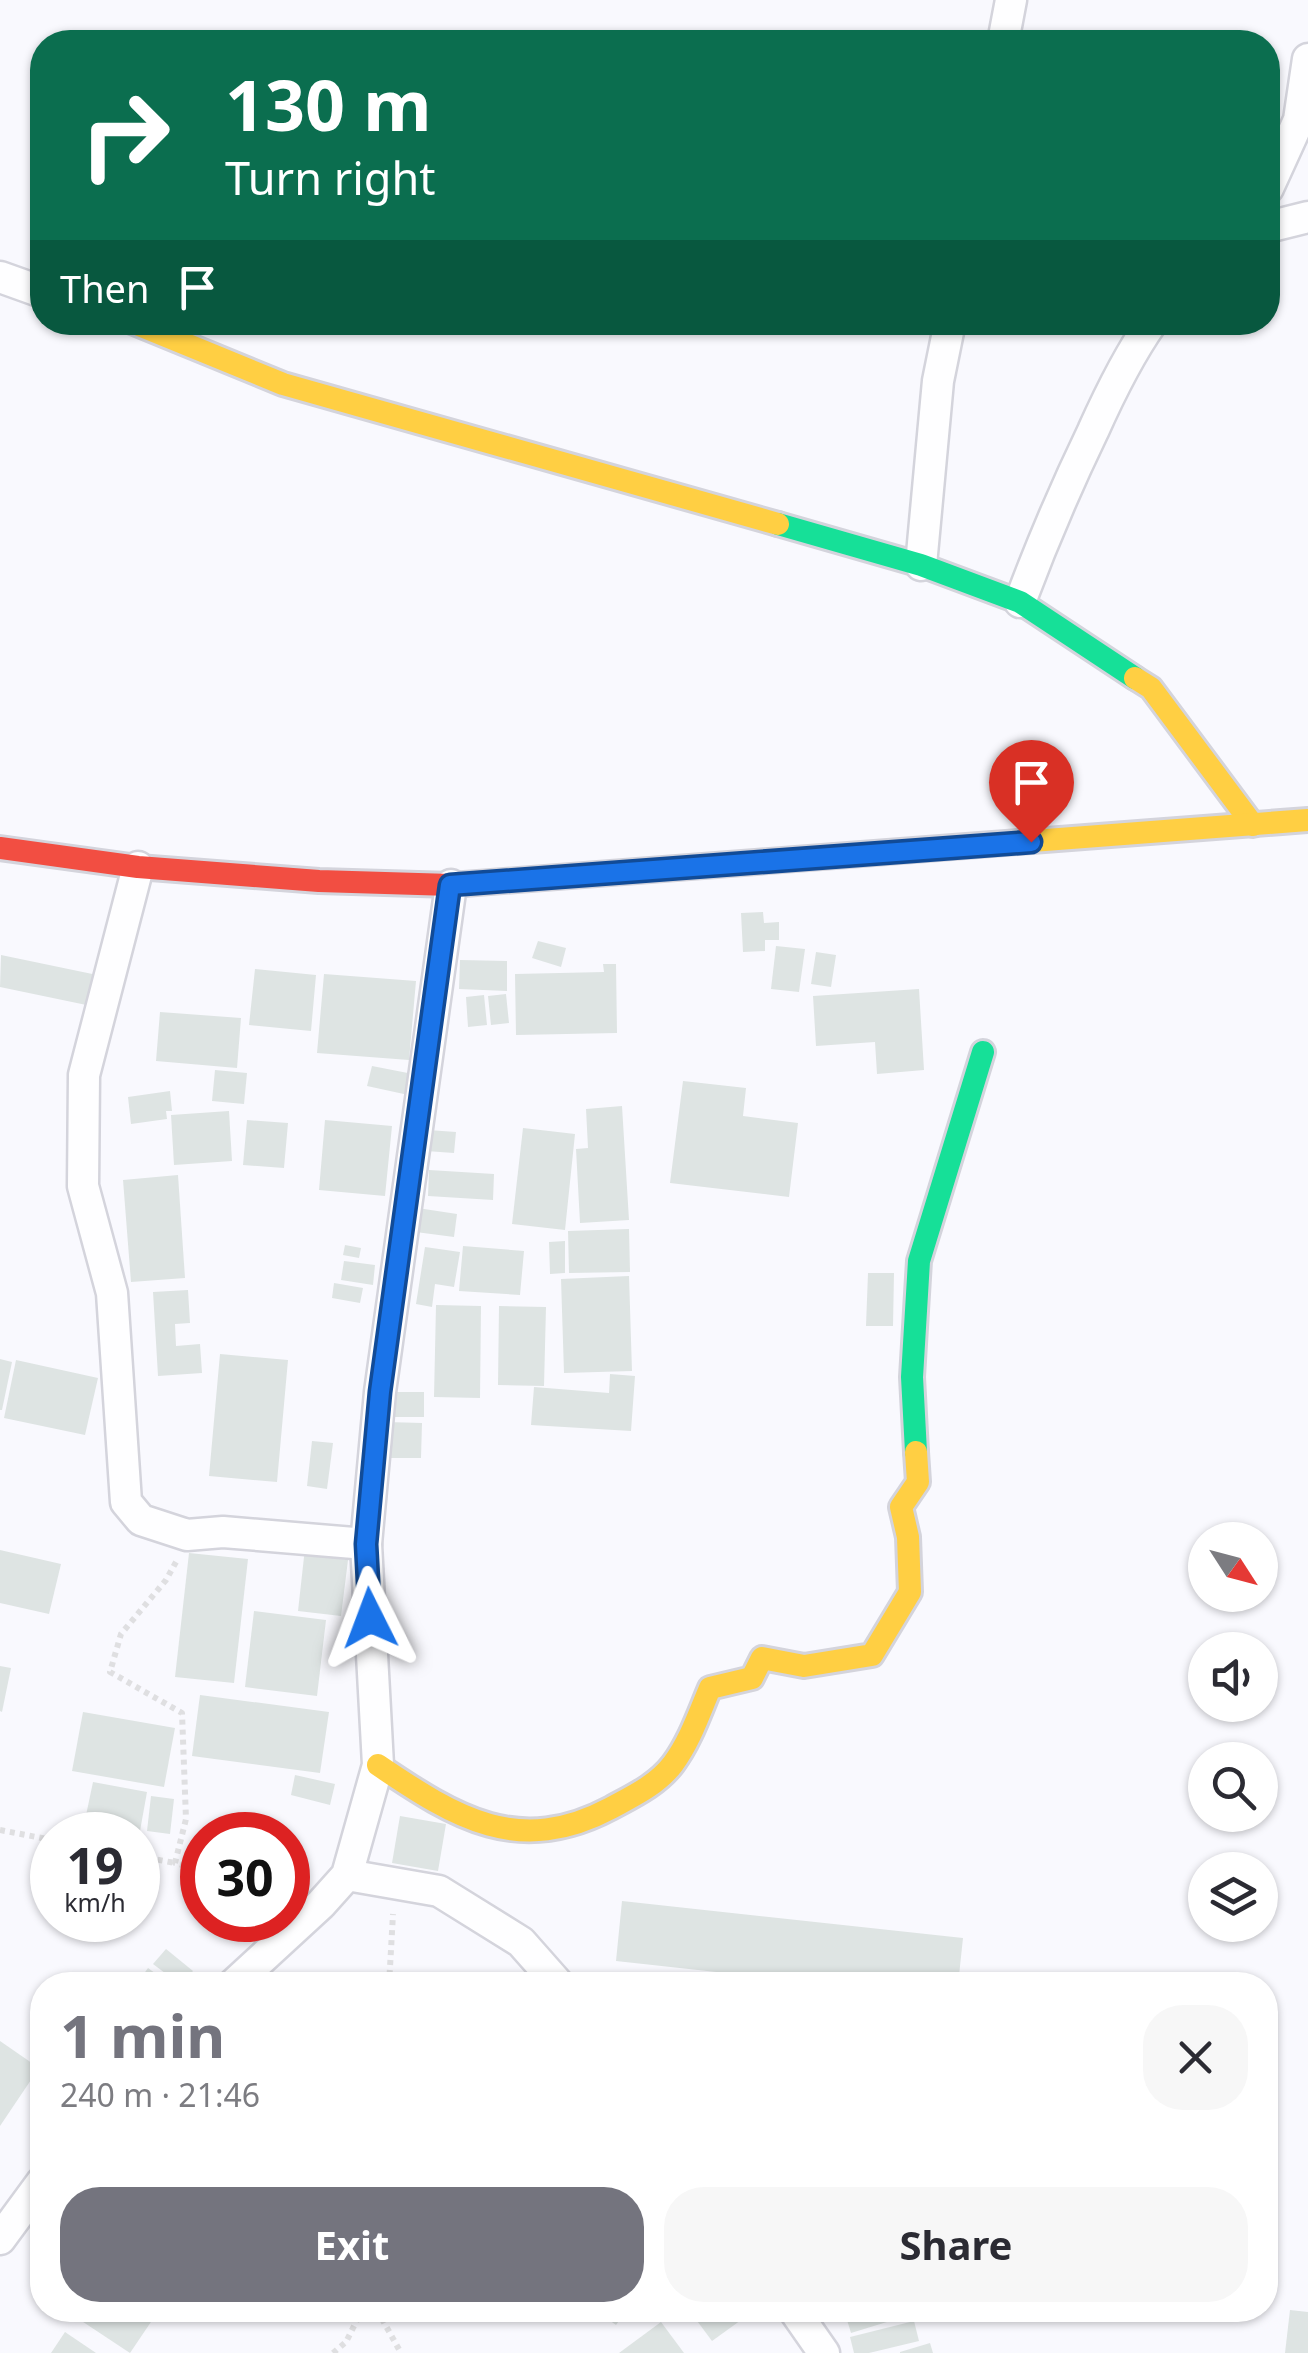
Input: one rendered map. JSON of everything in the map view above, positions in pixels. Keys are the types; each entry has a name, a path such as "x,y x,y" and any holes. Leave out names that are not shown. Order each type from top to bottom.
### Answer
{"street":[{"path":"1005,30 1011,0"},
{"path":"1280,162 1299,120 1308,58"},
{"path":"1280,224 1308,218"},
{"path":"0,277 30,288"},
{"path":"164,335 283,384 921,566 1020,602 1151,688 1253,825"},
{"path":"921,566 938,381 947,335"},
{"path":"1020,602 1055,510 1143,335"},
{"path":"1,854 319,881 450,885 1308,820"},
{"path":"138,867 84,1075 83,1186 112,1294 126,1502 141,1520 187,1535 222,1532 366,1544"},
{"path":"247,1972 347,1875 378,1765 366,1544 380,1392 450,885"},
{"path":"378,1765 430,1802 489,1828 549,1834 605,1813 662,1776 686,1741 710,1688 752,1678 762,1658 804,1666 872,1655 910,1592 908,1536 901,1507 918,1482 912,1377 918,1261 983,1052"},
{"path":"347,1875 439,1891 521,1942 548,1972"},
{"path":"0,2239 30,2198"},
{"path":"802,2322 824,2353"}],"path":[{"path":"175,1863 186,1819 182,1713 110,1672 121,1634 166,1580 187,1535"},
{"path":"0,1830 30,1836"},
{"path":"160,1860 180,1864"},
{"path":"390,1972 395,1883"},
{"path":"333,2353 346,2342 356,2322"},
{"path":"384,2322 401,2353"}],"building":[{"path":"763,912 764,923 779,922 779,940 765,940 765,951 743,952 741,913"},
{"path":"538,941 566,948 561,967 532,958"},
{"path":"776,946 805,949 799,992 771,989"},
{"path":"816,952 836,955 831,987 811,984"},
{"path":"1,955 102,976 96,1007 0,987"},
{"path":"460,960 507,961 507,991 459,989"},
{"path":"603,964 616,964 617,1033 516,1035 515,974 604,972"},
{"path":"255,969 316,975 311,1031 249,1025"},
{"path":"324,974 416,981 409,1060 317,1053"},
{"path":"919,989 924,1070 877,1074 875,1042 816,1046 813,996"},
{"path":"506,994 509,1023 491,1025 488,996"},
{"path":"484,995 487,1025 468,1027 466,997"},
{"path":"160,1012 241,1018 237,1068 156,1061"},
{"path":"372,1066 418,1075 413,1096 367,1086"},
{"path":"215,1070 247,1073 244,1104 212,1101"},
{"path":"683,1081 746,1088 743,1116 798,1123 789,1197 670,1183"},
{"path":"170,1091 172,1111 166,1111 167,1119 131,1124 128,1097"},
{"path":"622,1106 629,1220 580,1223 576,1149 588,1148 586,1109"},
{"path":"229,1111 232,1161 174,1165 171,1115"},
{"path":"247,1120 288,1123 284,1168 243,1165"},
{"path":"325,1120 392,1126 385,1196 319,1190"},
{"path":"523,1128 575,1134 565,1230 512,1224"},
{"path":"428,1130 456,1132 454,1153 426,1151"},
{"path":"429,1170 494,1174 493,1200 428,1196"},
{"path":"178,1175 185,1278 131,1282 123,1180"},
{"path":"411,1207 457,1214 454,1237 408,1231"},
{"path":"629,1229 630,1272 569,1273 568,1231"},
{"path":"565,1241 565,1273 550,1274 549,1242"},
{"path":"345,1245 361,1248 359,1258 343,1255"},
{"path":"463,1246 524,1251 520,1295 459,1291"},
{"path":"425,1247 460,1252 454,1287 435,1284 432,1307 416,1304"},
{"path":"344,1261 375,1265 373,1285 341,1280"},
{"path":"868,1273 894,1273 893,1326 866,1326"},
{"path":"629,1276 632,1371 564,1373 561,1279"},
{"path":"334,1283 363,1288 360,1303 332,1298"},
{"path":"188,1290 190,1323 175,1324 176,1346 200,1344 202,1373 158,1376 153,1292"},
{"path":"436,1305 481,1306 480,1398 434,1397"},
{"path":"499,1306 546,1307 544,1386 498,1385"},
{"path":"220,1354 288,1360 277,1482 209,1476"},
{"path":"0,1359 12,1362 2,1410 0,1410"},
{"path":"16,1360 98,1378 85,1435 4,1418"},
{"path":"610,1374 635,1376 631,1431 531,1425 534,1387 609,1393"},
{"path":"392,1392 424,1392 424,1417 391,1417"},
{"path":"387,1422 422,1423 421,1458 386,1458"},
{"path":"312,1441 333,1443 327,1489 307,1486"},
{"path":"305,1548 349,1552 341,1616 298,1611"},
{"path":"0,1550 61,1564 49,1614 0,1603"},
{"path":"189,1553 248,1559 234,1683 175,1677"},
{"path":"254,1611 326,1620 317,1696 245,1687"},
{"path":"0,1666 11,1668 2,1712 0,1711"},
{"path":"200,1695 329,1712 320,1773 192,1756"},
{"path":"83,1712 175,1728 164,1787 72,1771"},
{"path":"295,1775 335,1784 330,1805 291,1795"},
{"path":"93,1782 147,1792 143,1812 87,1812"},
{"path":"151,1796 174,1799 170,1834 160,1833 160,1812 149,1812"},
{"path":"400,1816 446,1824 438,1871 392,1863"},
{"path":"622,1901 963,1938 959,1972 717,1972 616,1961"},
{"path":"166,1949 193,1971 164,1972 153,1964"},
{"path":"0,2041 30,2062 30,2081 0,2126"},
{"path":"1290,2310 1308,2312 1308,2353 1285,2353"},
{"path":"83,2322 151,2322 130,2353"},
{"path":"661,2322 684,2353 619,2353"},
{"path":"698,2322 738,2322 712,2341"},
{"path":"848,2322 887,2322 851,2333"},
{"path":"914,2322 919,2341 854,2353 850,2337"},
{"path":"65,2332 96,2353 51,2353"},
{"path":"930,2343 933,2353 900,2353 900,2352"}],"traffic: fast":[{"path":"778,524 921,565 1020,602 1135,678"},
{"path":"916,1452 912,1377 919,1261 983,1052"}],"traffic: slow":[{"path":"164,335 283,384 778,524"},
{"path":"1135,678 1151,688 1253,825"},
{"path":"835,856 1308,820"},
{"path":"378,1765 462,1815 517,1830 578,1822 636,1794 673,1764 710,1688 752,1678 762,1658 804,1666 872,1655 910,1592 908,1537 901,1507 918,1482 916,1452"}],"traffic: jam":[{"path":"0,848 138,867 319,881 451,885 835,856"}],"route":[{"path":"370,1618 366,1544 380,1392 450,885 1031,842"}]}
